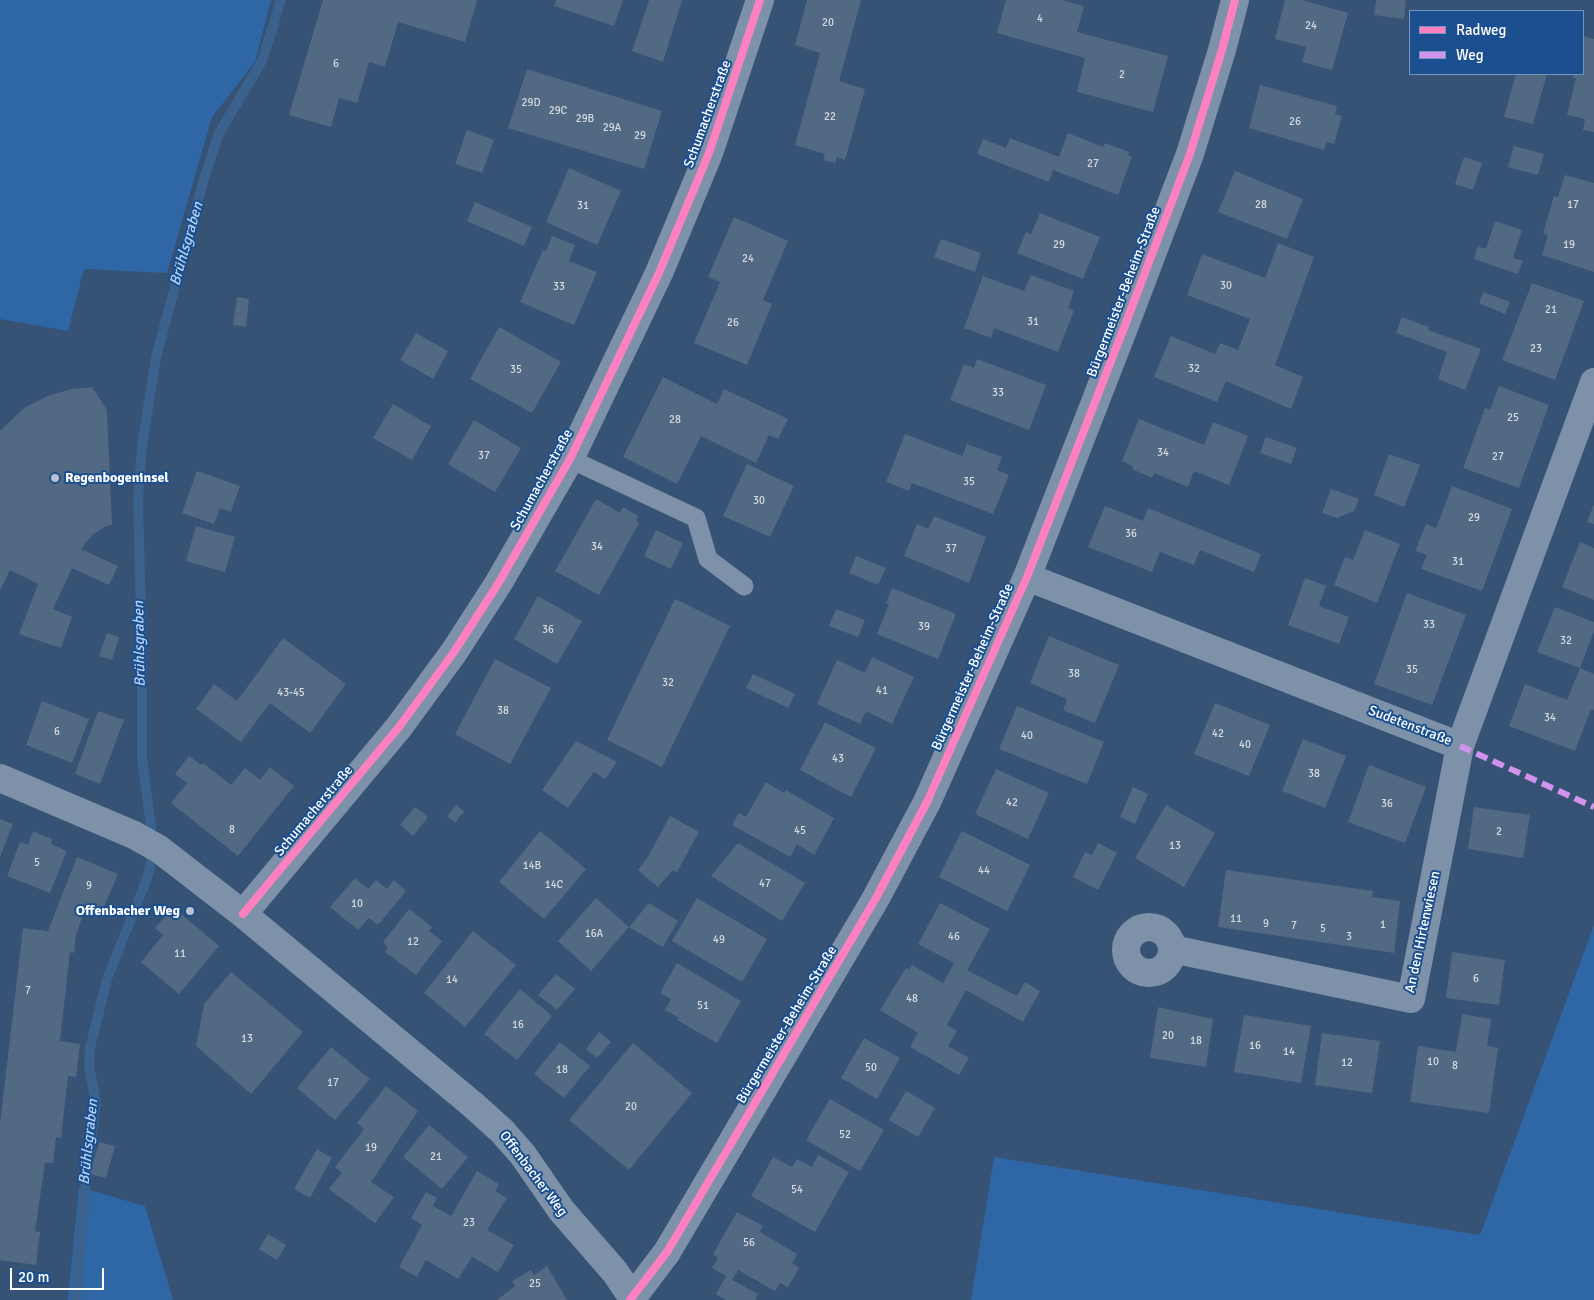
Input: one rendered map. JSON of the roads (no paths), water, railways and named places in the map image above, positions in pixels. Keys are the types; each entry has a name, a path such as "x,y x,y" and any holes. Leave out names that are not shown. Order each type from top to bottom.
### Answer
{"street":[{"name":"Schumacherstraße","path":"243,914 399,727 454,652 498,584 570,459 659,273 705,162 760,0"},
{"name":"Bürgermeister-Beheim-Straße","path":"633,1298 667,1252 876,898 926,802 1027,577 1190,154 1222,50 1235,0"},
{"name":"Sudetenstraße","path":"1027,577 1460,746 1594,382"},
{"name":"An den Hirtenwiesen","path":"1172,949 1411,998 1460,746"},
{"name":"Offenbacher Weg","path":"0,778 102,819 159,849 243,914 502,1131 523,1155 561,1210 615,1272 633,1298"}],"lane":[{"path":"570,459 696,518 708,559 744,586"}],"waterway":[{"name":"Brühlsgraben","path":"76,1300 85,1189 96,1102 89,1067 90,1048 107,979 148,876 152,856 151,827 142,758 142,656 138,501 142,446 156,357 204,179 219,133 262,61 281,0"}],"place":[{"name":"Regenbogeninsel","path":"55,478"},
{"name":"Offenbacher Weg","path":"190,911"}]}
